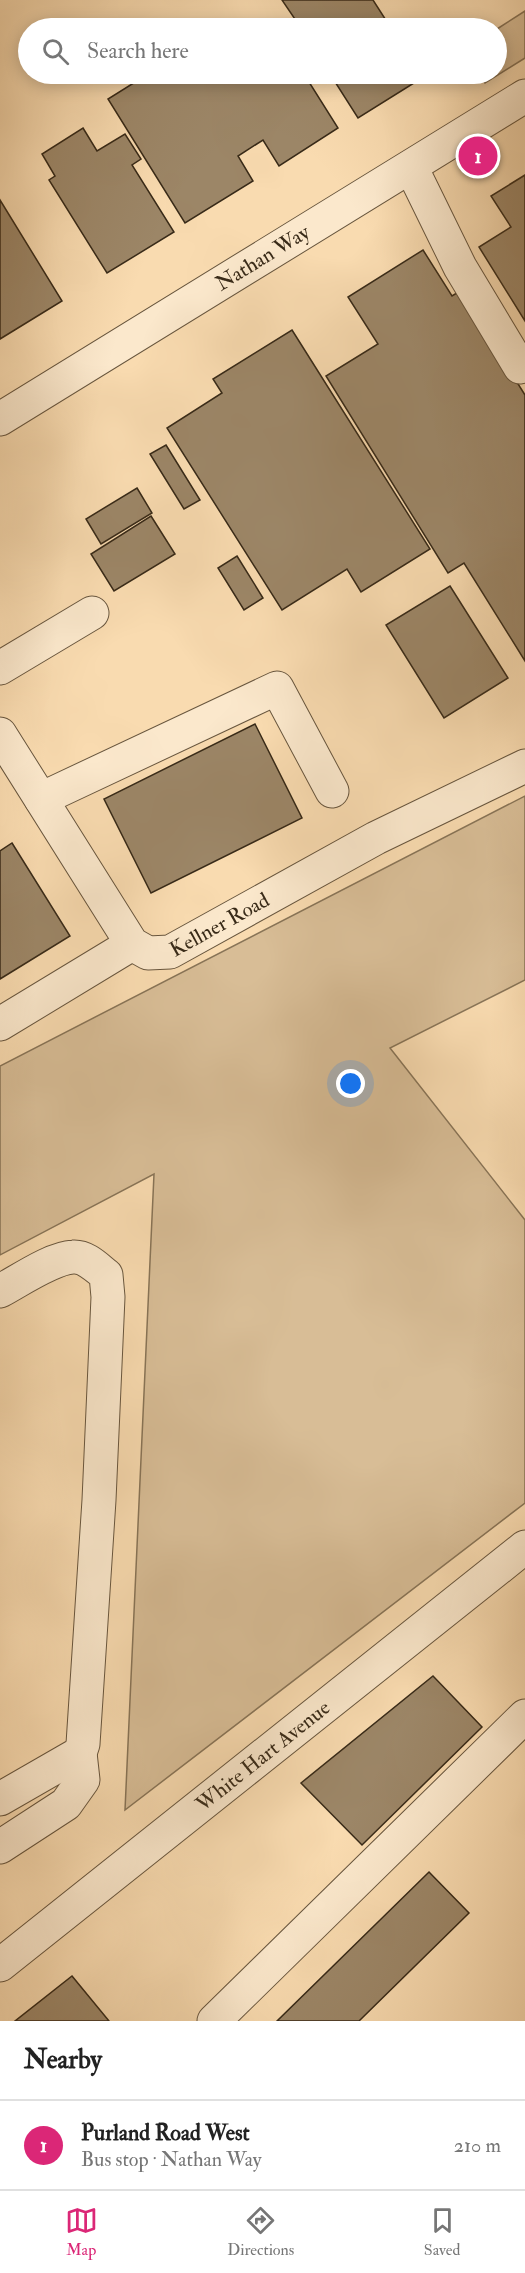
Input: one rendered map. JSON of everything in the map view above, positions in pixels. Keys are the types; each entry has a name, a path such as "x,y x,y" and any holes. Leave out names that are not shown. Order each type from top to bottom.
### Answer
{"street":[{"name":"Nathan Way","path":"0,419 525,96"},
{"path":"411,167 460,267 520,367"},
{"path":"0,668 92,613"},
{"path":"41,799 276,688 332,792"},
{"path":"0,734 132,944 0,1024"},
{"name":"Kellner Road","path":"132,944 148,953 170,952 376,838 525,766"},
{"path":"0,1291 53,1263 74,1256 91,1263 106,1275 108,1297 86,1726 80,1753 83,1780 66,1804 0,1847"},
{"name":"White Hart Avenue","path":"0,1965 525,1547"},
{"path":"214,2021 525,1716"},
{"path":"0,1799 80,1753"}],"shaded area":[{"path":"525,11 525,58 507,69 507,23"},
{"path":"525,796 525,980 390,1048 525,1220 525,1503 125,1810 154,1174 0,1255 0,1066"}],"building":[{"path":"282,0 373,0 385,18 294,18"},
{"path":"132,84 310,84 338,128 279,166 263,140 238,156 253,181 185,223 108,99"},
{"path":"336,84 412,84 358,118"},
{"path":"83,128 97,151 125,134 141,159 132,165 174,232 107,273 49,180 55,176 42,154"},
{"path":"525,175 525,321 479,247 511,227 491,196"},
{"path":"0,200 62,301 0,339"},
{"path":"423,250 452,296 460,291 525,395 525,661 464,563 448,573 326,376 378,344 348,297"},
{"path":"292,330 430,549 361,592 347,569 282,610 167,428 222,393 213,379"},
{"path":"166,445 200,500 184,509 150,454"},
{"path":"137,488 152,513 101,544 86,519"},
{"path":"151,516 175,554 114,591 91,554"},
{"path":"237,556 263,598 244,610 218,568"},
{"path":"450,586 508,678 444,718 386,625"},
{"path":"255,724 302,818 151,893 104,799"},
{"path":"12,843 70,936 0,979 0,851"},
{"path":"433,1676 482,1727 362,1845 301,1783"},
{"path":"429,1872 469,1913 359,2021 277,2021"},
{"path":"72,1976 109,2021 15,2021"}],"place":[{"name":"Purland Road West","path":"478,156"}]}
